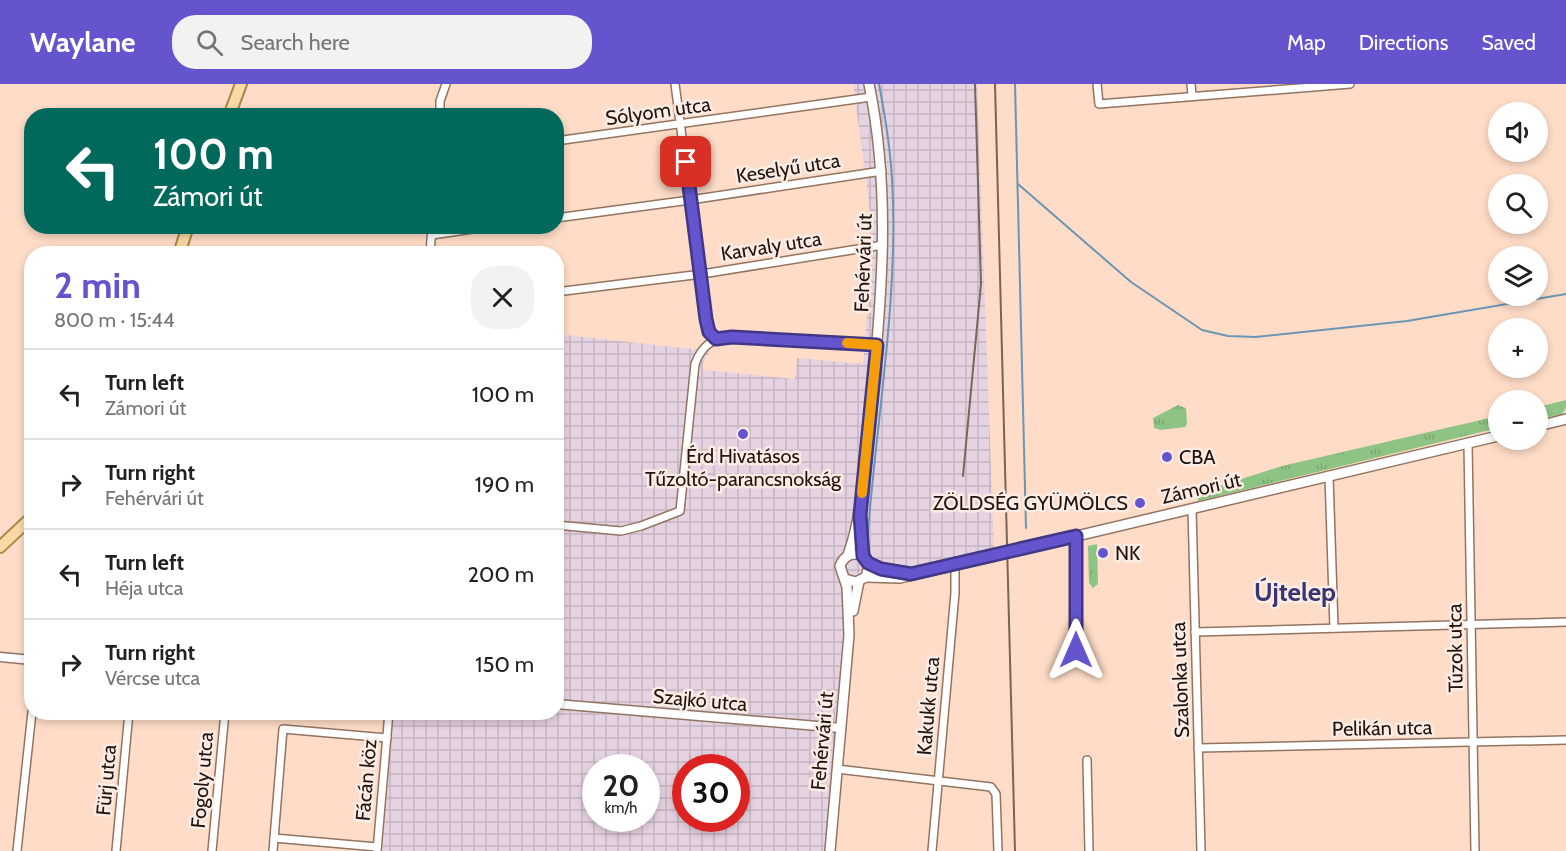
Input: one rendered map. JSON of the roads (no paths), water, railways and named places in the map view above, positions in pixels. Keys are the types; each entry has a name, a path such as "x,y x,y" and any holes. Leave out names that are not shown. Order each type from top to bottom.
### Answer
{"main road":[{"path":"232,108 241,84"},
{"name":"Fehérvári út","path":"848,555 860,515 877,345 883,245 882,171 869,84"},
{"path":"1548,424 1566,420"},
{"name":"Zámori út","path":"862,579 900,578 1488,439"},
{"name":"Fehérvári út","path":"860,515 866,560"},
{"path":"0,547 24,524"},
{"path":"856,554 866,560 869,570 862,579 852,582 845,579 840,571 844,558 856,554"},
{"name":"Zámori út","path":"866,560 881,569 911,574"},
{"name":"Fehérvári út","path":"831,851 849,635 845,579"},
{"name":"Fehérvári út","path":"849,635 862,579"}],"street":[{"path":"441,108 442,93 446,84"},
{"path":"675,84 702,274 707,326 716,339"},
{"path":"1097,84 1099,104 1288,86 1350,84"},
{"path":"1191,84 1192,95"},
{"name":"Sólyom utca","path":"564,140 871,97"},
{"name":"Keselyű utca","path":"564,217 882,171"},
{"name":"Karvaly utca","path":"564,291 702,274 883,245"},
{"path":"564,526 621,531 680,511 695,364 702,349 716,339 732,337 877,345"},
{"name":"Túzok utca","path":"1468,444 1475,851"},
{"path":"1329,476 1334,628"},
{"name":"Szalonka utca","path":"1192,508 1201,851"},
{"path":"1076,536 1076,650"},
{"name":"Kakukk utca","path":"932,851 955,593 955,565"},
{"path":"1195,632 1566,622"},
{"path":"0,657 24,659"},
{"name":"Szajkó utca","path":"564,705 841,728"},
{"path":"17,851 31,720"},
{"name":"Fürj utca","path":"116,851 128,720"},
{"name":"Fogoly utca","path":"212,851 224,720"},
{"name":"Fácán köz","path":"377,849 388,720"},
{"path":"273,851 283,729 387,738"},
{"name":"Pelikán utca","path":"1198,748 1566,740"},
{"path":"1087,760 1089,851"},
{"path":"837,769 991,787 996,794 998,851"},
{"path":"274,838 377,849"}],"waterway":[{"path":"868,532 890,311 892,267 892,178 879,84"},
{"path":"1015,84 1026,528"},
{"path":"1018,184 1131,282 1202,330 1228,336 1255,337 1407,321 1566,294"}],"railway":[{"path":"963,476 981,284 975,84"},
{"path":"995,84 1015,851"}],"place":[{"name":"Érd Hivatásos Tűzoltó-parancsnokság","path":"743,434"},
{"name":"CBA","path":"1167,457"},
{"name":"ZÖLDSÉG GYÜMÖLCS","path":"1140,503"},
{"name":"NK","path":"1103,553"}],"district":[{"name":"Újtelep","path":"1295,592"}]}
